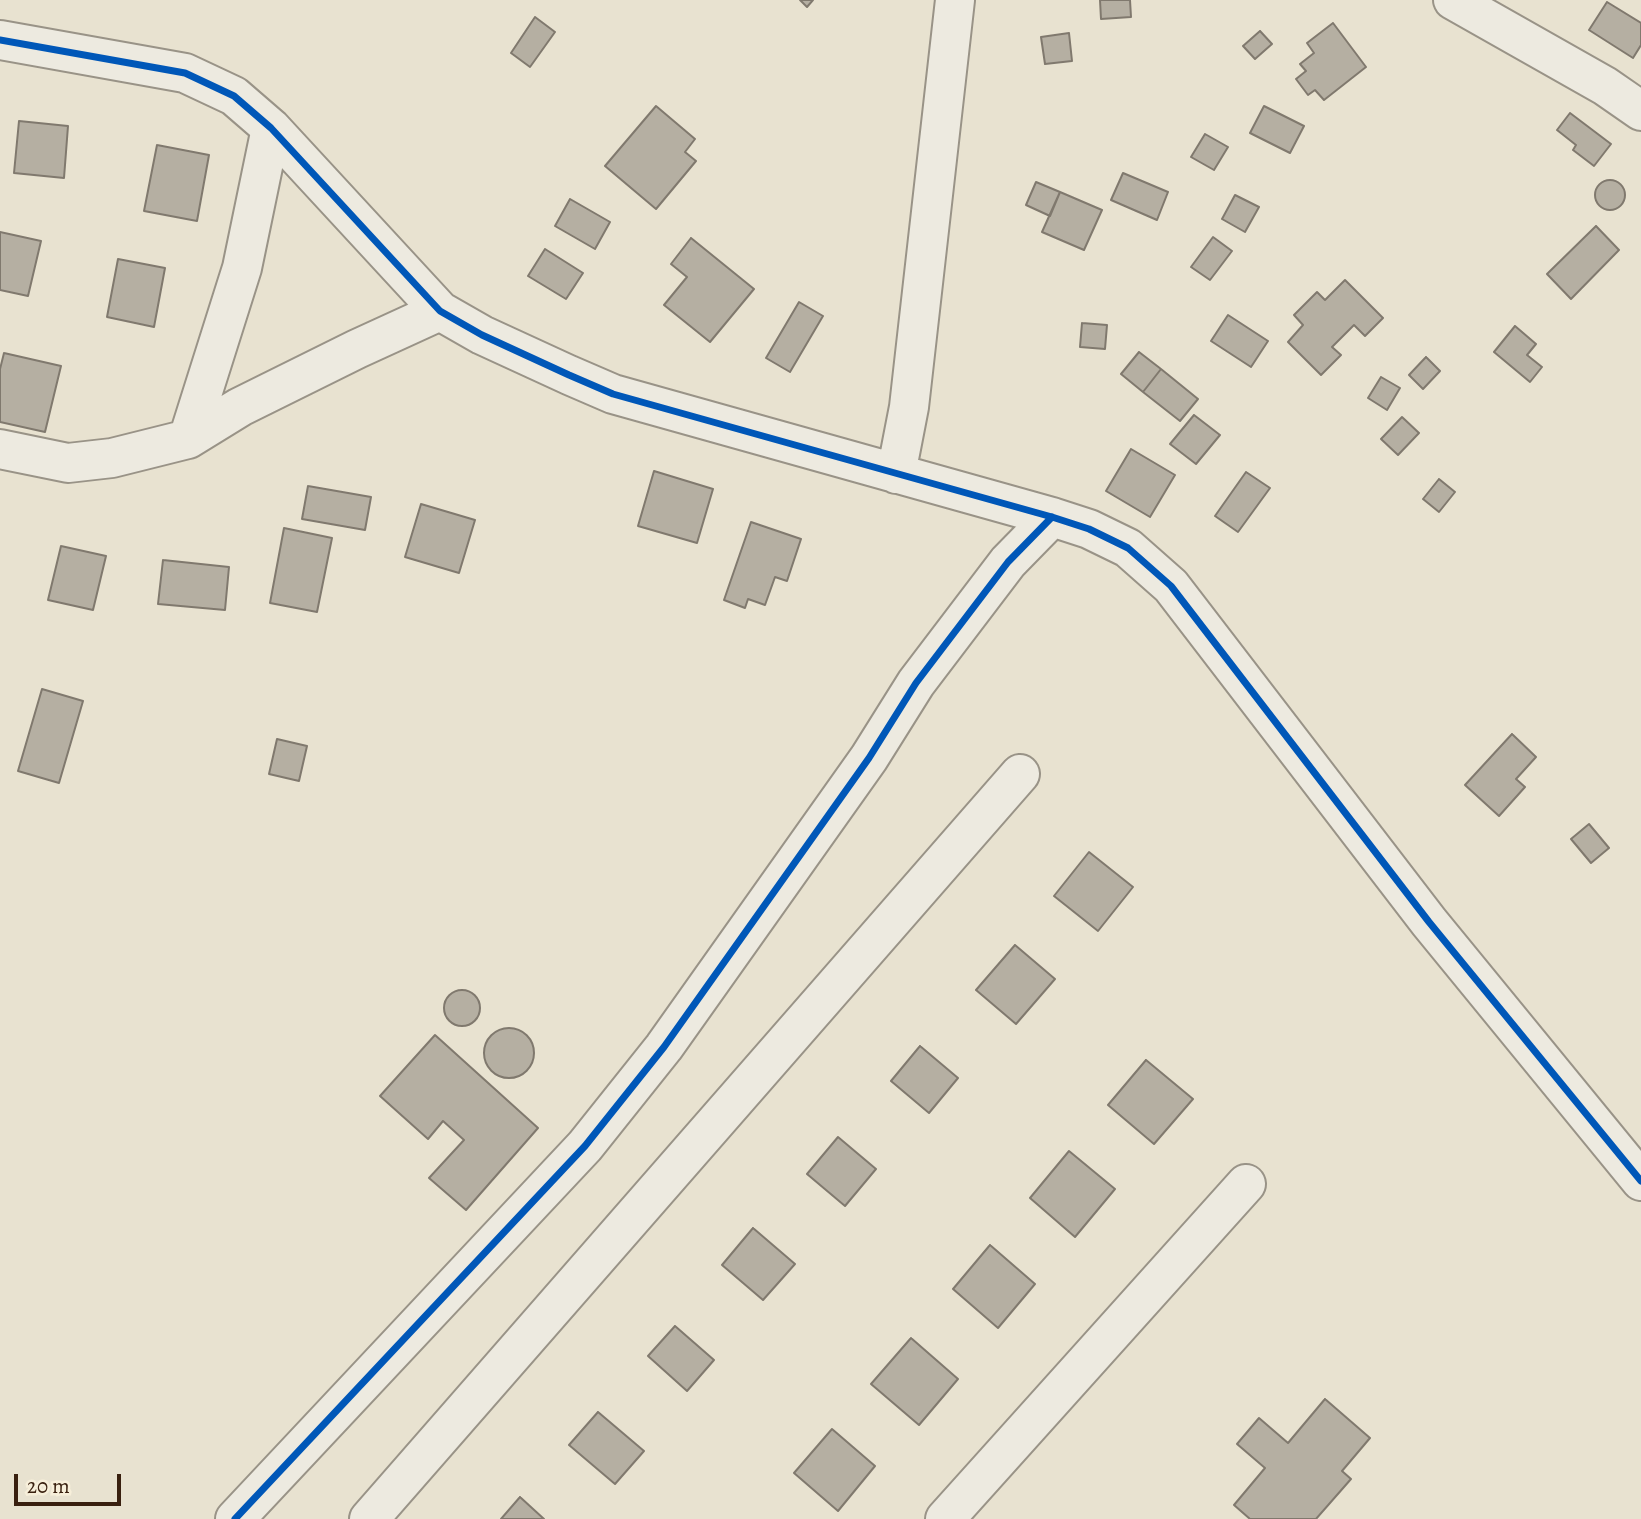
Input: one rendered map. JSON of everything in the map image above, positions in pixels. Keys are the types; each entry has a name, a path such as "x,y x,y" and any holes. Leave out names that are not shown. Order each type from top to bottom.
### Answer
{"street":[{"path":"896,474 909,407 955,0"},
{"path":"1453,0 1605,86 1641,111"},
{"path":"0,40 185,73 233,96 271,128 440,311 482,335 613,394 1052,517 1089,529 1128,548 1171,586 1429,922 1641,1181"},
{"path":"188,439 242,268 271,128"},
{"path":"0,449 68,463 112,458 188,439 240,407 440,311"},
{"path":"235,1519 585,1146 680,1025 869,758 915,683 1008,562 1052,517"},
{"path":"369,1519 1020,774"},
{"path":"945,1519 1247,1184"}],"building":[{"path":"800,0 813,0 807,7"},
{"path":"1100,0 1130,0 1131,17 1101,19"},
{"path":"1607,2 1641,23 1641,45 1633,58 1589,30"},
{"path":"535,17 555,32 530,67 511,53"},
{"path":"1333,23 1366,67 1324,100 1315,90 1308,95 1296,79 1306,71 1300,64 1314,53 1307,43"},
{"path":"1260,31 1272,44 1255,59 1243,46"},
{"path":"1069,33 1072,61 1045,64 1041,37"},
{"path":"656,106 695,139 685,152 696,161 656,209 605,166"},
{"path":"1264,106 1304,126 1290,153 1250,133"},
{"path":"1570,113 1611,144 1594,166 1573,150 1576,145 1557,130"},
{"path":"19,121 68,126 64,178 14,173"},
{"path":"1205,134 1228,147 1214,170 1191,157"},
{"path":"157,145 209,155 197,221 144,211"},
{"path":"1123,173 1168,192 1157,220 1111,200"},
{"path":"1610,180 1621,184 1625,195 1621,206 1610,210 1599,206 1595,195 1599,184"},
{"path":"1036,182 1060,192 1050,216 1026,205"},
{"path":"1060,192 1102,210 1084,250 1042,232"},
{"path":"1235,195 1259,207 1245,232 1222,219"},
{"path":"570,199 610,222 595,249 555,226"},
{"path":"1596,226 1619,250 1571,299 1547,274"},
{"path":"0,232 41,241 28,296 0,290"},
{"path":"1213,237 1232,251 1210,280 1191,267"},
{"path":"691,238 754,289 710,342 664,305 687,277 671,264"},
{"path":"545,249 583,273 566,299 528,276"},
{"path":"118,259 165,268 154,327 107,317"},
{"path":"1345,280 1383,318 1365,336 1354,325 1332,347 1341,355 1321,375 1288,342 1303,325 1294,315 1317,292 1325,300"},
{"path":"799,302 823,316 790,372 766,358"},
{"path":"1228,315 1268,341 1251,367 1211,341"},
{"path":"1082,323 1107,325 1105,349 1080,347"},
{"path":"1515,326 1536,344 1527,355 1542,367 1530,382 1494,352"},
{"path":"1139,352 1161,369 1143,392 1121,374"},
{"path":"4,353 61,366 45,432 0,422 0,369"},
{"path":"1426,357 1440,371 1423,389 1409,375"},
{"path":"1161,369 1198,399 1180,421 1143,392"},
{"path":"1381,377 1400,388 1387,410 1368,398"},
{"path":"1194,415 1220,435 1196,464 1170,444"},
{"path":"1402,417 1419,433 1398,455 1381,439"},
{"path":"1131,449 1175,475 1150,517 1106,491"},
{"path":"654,471 713,489 697,543 638,526"},
{"path":"1246,472 1270,488 1238,532 1215,516"},
{"path":"1439,479 1455,492 1439,512 1423,499"},
{"path":"308,486 371,497 365,530 302,519"},
{"path":"421,504 475,520 459,573 405,557"},
{"path":"751,522 801,539 787,581 775,577 765,605 748,599 745,608 724,600"},
{"path":"284,528 332,538 317,612 270,603"},
{"path":"61,546 106,556 93,610 48,600"},
{"path":"163,560 229,567 225,610 158,604"},
{"path":"42,689 83,701 59,783 18,771"},
{"path":"1512,734 1536,757 1516,779 1525,787 1499,816 1465,785"},
{"path":"277,739 307,746 299,781 269,774"},
{"path":"1589,824 1609,848 1591,863 1571,839"},
{"path":"1089,852 1133,887 1098,931 1054,896"},
{"path":"1015,945 1055,979 1016,1024 976,990"},
{"path":"462,990 475,995 480,1008 475,1021 462,1026 449,1021 444,1008 449,995"},
{"path":"509,1028 526,1036 534,1053 526,1070 509,1078 492,1070 484,1053 492,1036"},
{"path":"435,1035 538,1128 466,1210 429,1178 464,1140 443,1121 428,1139 380,1096"},
{"path":"920,1046 958,1078 929,1113 891,1081"},
{"path":"1146,1060 1193,1099 1154,1144 1108,1105"},
{"path":"838,1137 876,1169 845,1206 807,1174"},
{"path":"1069,1151 1115,1189 1075,1237 1030,1198"},
{"path":"753,1228 795,1264 763,1300 722,1265"},
{"path":"990,1245 1035,1284 998,1328 953,1289"},
{"path":"675,1326 714,1360 687,1391 648,1356"},
{"path":"911,1338 958,1379 919,1425 871,1384"},
{"path":"1325,1399 1370,1438 1342,1471 1351,1479 1316,1519 1250,1519 1234,1505 1265,1468 1237,1444 1259,1418 1288,1443"},
{"path":"598,1412 644,1451 615,1484 569,1445"},
{"path":"832,1429 875,1466 838,1511 794,1473"},
{"path":"520,1497 544,1519 501,1519"}],"cycle path":[{"path":"0,40 185,73 234,96 271,128 440,311 482,335 569,375 613,394 1052,517 1089,529 1128,548 1171,586 1429,922 1641,1181"},
{"path":"235,1519 585,1146 664,1047 869,758 916,683 1008,562 1052,517"}]}
